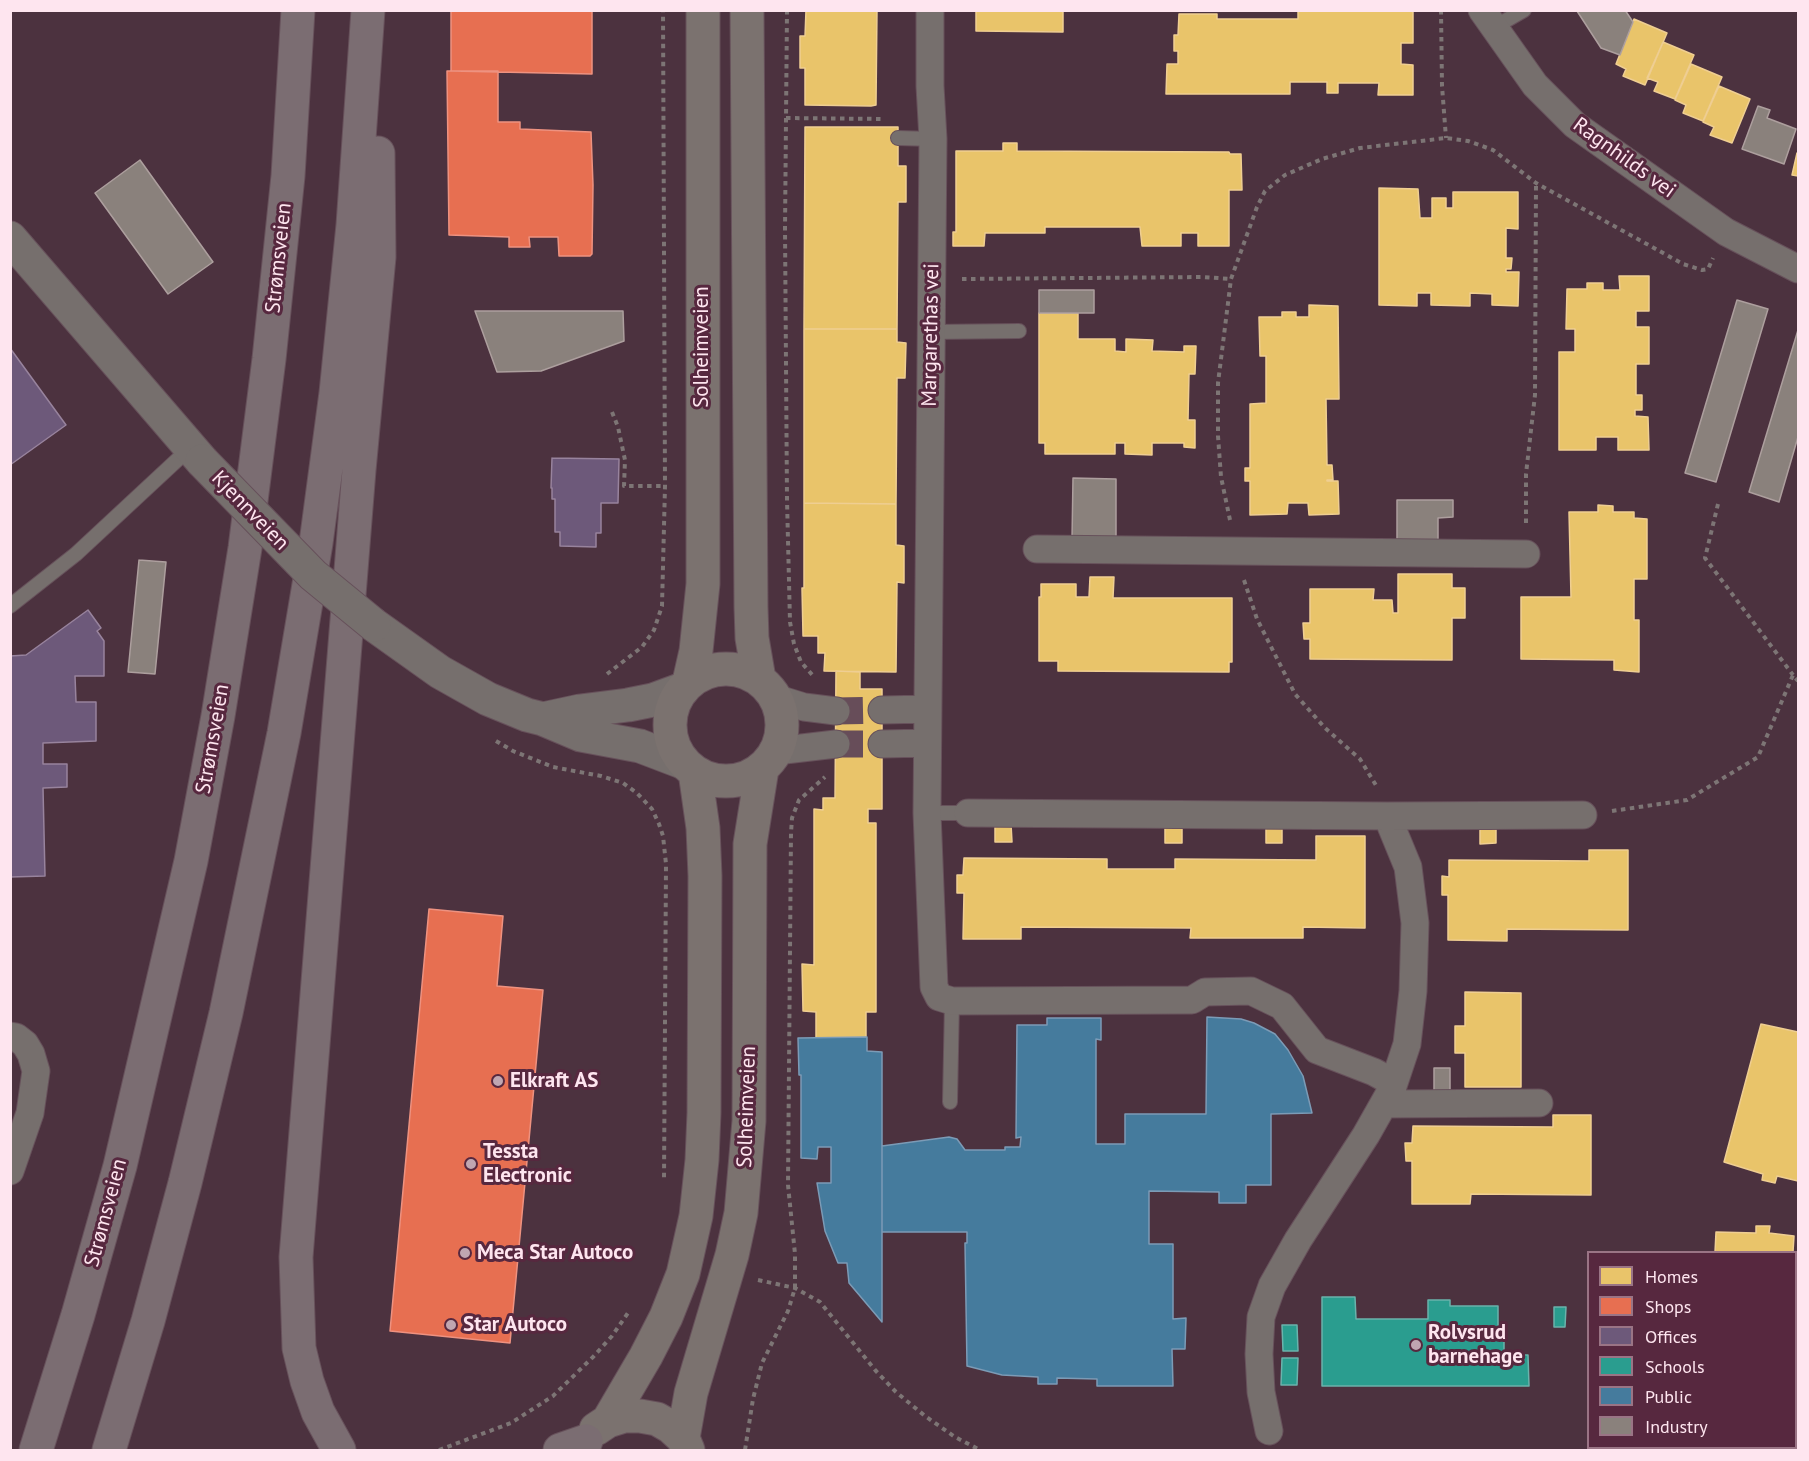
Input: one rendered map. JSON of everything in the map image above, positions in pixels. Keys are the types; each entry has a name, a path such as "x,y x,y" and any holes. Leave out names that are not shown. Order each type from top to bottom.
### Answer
{"highway":[{"path":"109,1450 179,1206 224,1024 284,733 316,543 336,393 353,225 368,10"},
{"path":"339,1450 318,1412 307,1381 300,1348 296,1303 296,1257 358,470 379,257 376,10"},
{"name":"Strømsveien","path":"36,1450 78,1315 120,1166 190,861 218,716 245,548 269,359 288,176 297,19"}],"main road":[{"name":"Solheimveien","path":"686,686 696,651 703,584 703,10"},
{"path":"747,10 752,638 767,689 780,711 782,725 769,760 743,779 722,782 708,779 688,767 674,748 670,733 670,717 674,702 686,686 708,672 730,669 746,672 767,689"},
{"name":"Solheimveien","path":"686,1444 694,1384 732,1255 741,1213 749,1121 750,844 769,760"},
{"name":"Solheimveien","path":"584,1441 641,1366 666,1317 682,1274 696,1216 704,1113 705,923 703,828 688,767"},
{"path":"584,1441 624,1416 640,1416 657,1419 671,1427 686,1444"}],"street":[{"name":"Margarethas vei","path":"930,10 930,86 933,129 927,813 934,987 939,997 952,1001"},
{"name":"Ragnhilds vei","path":"1487,19 1535,85 1575,125 1726,232 1798,269"},
{"name":"Kjennveien","path":"10,238 196,455 305,567 374,625 440,672 488,699 581,735 640,746 688,767"},
{"path":"1037,549 1526,554"},
{"name":"Kjennveien","path":"543,719 653,700 686,686"},
{"path":"767,689 804,707 836,711"},
{"path":"882,710 927,709"},
{"path":"882,744 927,743"},
{"path":"769,760 836,744"},
{"path":"968,813 1582,815"},
{"path":"1269,1431 1261,1392 1259,1354 1261,1317 1272,1286 1389,1093 1407,1044 1413,991 1415,923 1408,867 1387,816"},
{"path":"952,1001 1192,1000 1205,992 1251,991 1282,1006 1317,1050 1374,1072 1389,1093"},
{"path":"10,1036 16,1037 25,1044 32,1054 36,1071 30,1113 10,1171"},
{"path":"1389,1093 1539,1103"}],"lane":[{"path":"1487,19 1524,10"},
{"path":"898,138 933,129"},
{"path":"931,332 1019,331"},
{"path":"10,606 196,455"},
{"path":"927,813 968,813"},
{"path":"950,1102 952,1001"}],"path":[{"path":"605,677 608,672 642,647 654,630 662,606 665,486 663,10"},
{"path":"787,10 787,500 790,622 794,644 801,662 821,683"},
{"path":"1441,10 1442,86 1446,138"},
{"path":"786,118 933,129"},
{"path":"1387,816 1379,792 1360,759 1325,728 1295,694 1257,618 1236,551 1221,477 1218,383 1231,279 1265,191 1285,175 1322,159 1360,148 1446,138 1468,141 1492,150 1536,183 1683,264 1702,270 1708,269 1726,232"},
{"path":"1526,554 1526,474 1535,394 1536,183"},
{"path":"932,279 1203,277 1231,279"},
{"path":"612,412 618,427 624,460 624,486 665,486"},
{"path":"1718,504 1706,558 1798,681"},
{"path":"1582,815 1687,800 1758,757 1793,675"},
{"path":"745,1450 753,1399 762,1363 788,1311 795,1288 795,1254 788,1185 790,833 792,818 799,800 828,775"},
{"path":"601,776 623,783 652,808 664,842 666,864 664,1186"},
{"path":"750,1278 795,1288 820,1302 896,1392 955,1437 980,1450"},
{"path":"439,1450 512,1423 553,1396 612,1336 634,1302"}],"building: Homes":[{"path":"806,10 877,10 876,105 805,105 805,68 800,68 800,36 805,36"},
{"path":"976,10 1063,10 1063,32 976,31"},
{"path":"1298,10 1413,10 1413,43 1401,43 1401,64 1413,65 1413,95 1378,95 1379,83 1338,83 1338,93 1327,93 1327,82 1290,82 1290,94 1166,94 1167,64 1178,64 1178,51 1174,51 1174,35 1178,35 1179,14 1217,14 1217,19 1298,19"},
{"path":"1634,19 1667,33 1645,85 1623,76 1626,69 1616,64"},
{"path":"1663,42 1694,55 1675,99 1654,91 1658,82 1647,78"},
{"path":"1691,64 1722,77 1703,121 1683,113 1686,105 1675,100"},
{"path":"1719,86 1750,99 1732,143 1710,135 1714,127 1703,122"},
{"path":"805,127 898,127 898,166 906,166 906,202 898,202 897,329 804,329"},
{"path":"1003,143 1017,143 1017,151 1229,152 1230,154 1241,154 1242,190 1229,190 1229,246 1198,246 1198,233 1181,233 1181,246 1142,246 1140,227 1045,227 1045,233 985,233 984,246 953,246 953,232 956,232 956,151 1003,151"},
{"path":"1798,153 1798,176 1792,175"},
{"path":"1379,188 1418,189 1420,218 1432,218 1432,198 1446,198 1446,208 1453,208 1453,192 1518,192 1518,229 1506,228 1506,258 1512,258 1511,269 1506,269 1506,272 1519,272 1518,306 1492,305 1492,294 1470,293 1470,306 1431,305 1431,293 1417,293 1417,306 1379,305"},
{"path":"1619,276 1649,276 1649,311 1636,311 1636,327 1649,327 1649,364 1636,364 1636,395 1642,395 1642,410 1635,410 1635,416 1648,417 1649,450 1618,450 1618,437 1596,437 1596,450 1559,450 1559,352 1575,352 1575,329 1566,329 1567,289 1587,289 1587,283 1603,283 1603,290 1620,290"},
{"path":"1309,305 1338,306 1339,399 1326,399 1327,465 1332,465 1333,480 1327,481 1338,481 1339,514 1309,515 1308,503 1288,503 1287,514 1250,515 1250,481 1245,481 1245,468 1250,468 1250,404 1266,403 1266,356 1260,356 1259,317 1282,317 1282,312 1296,312 1296,317 1309,317"},
{"path":"1039,313 1078,313 1078,339 1115,339 1115,351 1126,352 1126,339 1153,340 1152,351 1184,352 1184,346 1196,346 1195,374 1189,374 1188,420 1195,420 1195,448 1184,447 1184,443 1152,443 1152,455 1125,454 1125,443 1115,443 1115,454 1045,454 1045,443 1039,443"},
{"path":"804,329 897,329 897,342 906,343 905,378 897,378 896,504 804,503"},
{"path":"804,503 896,504 896,545 904,546 904,583 897,582 896,672 824,671 825,653 818,653 818,636 803,636"},
{"path":"1598,505 1613,506 1613,512 1634,512 1634,518 1647,519 1647,579 1634,579 1634,620 1639,620 1639,672 1614,670 1614,660 1521,659 1521,597 1571,597 1569,512 1598,512"},
{"path":"1398,574 1452,574 1452,588 1465,588 1465,618 1452,618 1452,660 1310,659 1310,639 1304,639 1303,623 1310,623 1310,589 1374,589 1373,600 1392,600 1393,613 1398,613"},
{"path":"1090,577 1114,577 1113,598 1232,598 1232,662 1229,662 1229,672 1058,671 1058,661 1039,661 1041,584 1076,584 1076,597 1089,597"},
{"path":"836,671 860,672 860,689 882,689 882,809 868,809 868,823 876,823 876,1012 866,1012 866,1037 816,1038 816,1012 803,1011 802,964 814,965 814,809 823,810 823,798 835,798"},
{"path":"1011,824 1012,842 995,842 995,825"},
{"path":"1266,824 1282,824 1282,843 1266,843"},
{"path":"1165,825 1182,825 1182,843 1165,843"},
{"path":"1496,825 1496,843 1480,844 1480,826"},
{"path":"1316,836 1365,836 1365,928 1303,927 1303,938 1190,938 1191,928 1021,927 1021,939 963,939 964,893 957,893 957,875 963,875 964,858 1107,859 1107,869 1175,869 1175,859 1316,860"},
{"path":"1589,850 1628,850 1628,930 1507,929 1507,941 1448,940 1448,895 1442,895 1442,876 1449,877 1449,860 1589,861"},
{"path":"1465,992 1521,993 1521,1087 1465,1087 1465,1053 1455,1053 1455,1026 1465,1026"},
{"path":"1761,1024 1798,1032 1798,1181 1777,1176 1775,1183 1762,1180 1763,1174 1724,1162"},
{"path":"1553,1115 1591,1115 1591,1195 1471,1194 1470,1204 1412,1204 1412,1161 1406,1161 1405,1143 1412,1143 1413,1126 1553,1127"},
{"path":"1756,1226 1770,1226 1769,1233 1794,1236 1793,1251 1715,1251 1716,1232 1756,1233"}],"building: Shops":[{"path":"451,10 592,10 592,74 451,71"},
{"path":"447,71 498,71 498,122 520,122 520,129 591,132 593,185 592,254 590,256 559,256 558,237 529,237 530,247 509,247 509,237 449,235"},
{"path":"429,909 503,916 497,986 543,990 510,1343 390,1331"}],"building: Offices":[{"path":"10,348 66,425 10,465"},
{"path":"552,458 619,459 618,503 601,503 601,533 596,533 596,547 560,546 560,532 555,532 555,499 552,499 551,488"},
{"path":"88,610 101,628 97,631 104,641 104,676 75,676 76,702 96,702 96,741 43,743 43,764 67,764 67,787 43,788 45,876 10,877 10,656 26,655"}],"building: Schools":[{"path":"1322,1297 1355,1297 1356,1319 1428,1319 1428,1300 1450,1300 1450,1306 1498,1306 1498,1335 1504,1335 1504,1355 1528,1355 1529,1386 1322,1386"},
{"path":"1554,1307 1566,1307 1565,1327 1554,1327"},
{"path":"1282,1325 1297,1325 1298,1351 1283,1351"},
{"path":"1282,1358 1298,1358 1297,1385 1281,1385"}],"building: Public":[{"path":"1207,1017 1241,1019 1275,1034 1288,1050 1303,1076 1312,1113 1271,1114 1271,1185 1246,1185 1246,1203 1219,1203 1219,1192 1149,1191 1149,1244 1173,1244 1173,1319 1186,1318 1185,1349 1172,1349 1173,1386 1097,1386 1097,1379 1057,1378 1057,1384 1038,1384 1038,1377 1002,1375 967,1366 965,1243 967,1243 967,1232 882,1232 882,1146 949,1137 957,1139 965,1150 1005,1150 1005,1147 1020,1147 1021,1137 1016,1138 1017,1025 1047,1025 1047,1018 1101,1018 1101,1040 1096,1039 1096,1144 1125,1144 1125,1114 1206,1114"},
{"path":"867,1037 867,1051 882,1052 882,1322 849,1283 847,1263 838,1263 825,1231 817,1183 831,1183 831,1147 818,1147 817,1159 801,1158 801,1075 799,1075 798,1038"}],"building: Industry":[{"path":"1625,10 1633,22 1620,55 1601,48 1577,11"},
{"path":"1758,106 1770,110 1767,118 1796,129 1784,164 1742,149"},
{"path":"140,160 213,262 168,294 95,193"},
{"path":"1039,290 1094,290 1094,313 1039,313"},
{"path":"1737,300 1768,309 1716,482 1685,473"},
{"path":"475,311 623,311 624,341 541,371 497,372"},
{"path":"1798,330 1798,437 1779,502 1749,492"},
{"path":"1073,478 1116,479 1116,539 1072,539"},
{"path":"1397,500 1453,500 1453,517 1438,518 1438,541 1397,541"},
{"path":"139,560 166,562 155,674 128,672"},
{"path":"1434,1068 1450,1068 1450,1093 1434,1093"}],"tunnel":[{"path":"836,711 882,710"},
{"path":"836,744 882,744"}],"place":[{"name":"Elkraft AS","path":"498,1081"},
{"name":"Tessta Electronic","path":"471,1164"},
{"name":"Meca Star Autoco","path":"465,1253"},
{"name":"Star Autoco","path":"451,1325"},
{"name":"Rolvsrud barnehage","path":"1416,1345"}]}
